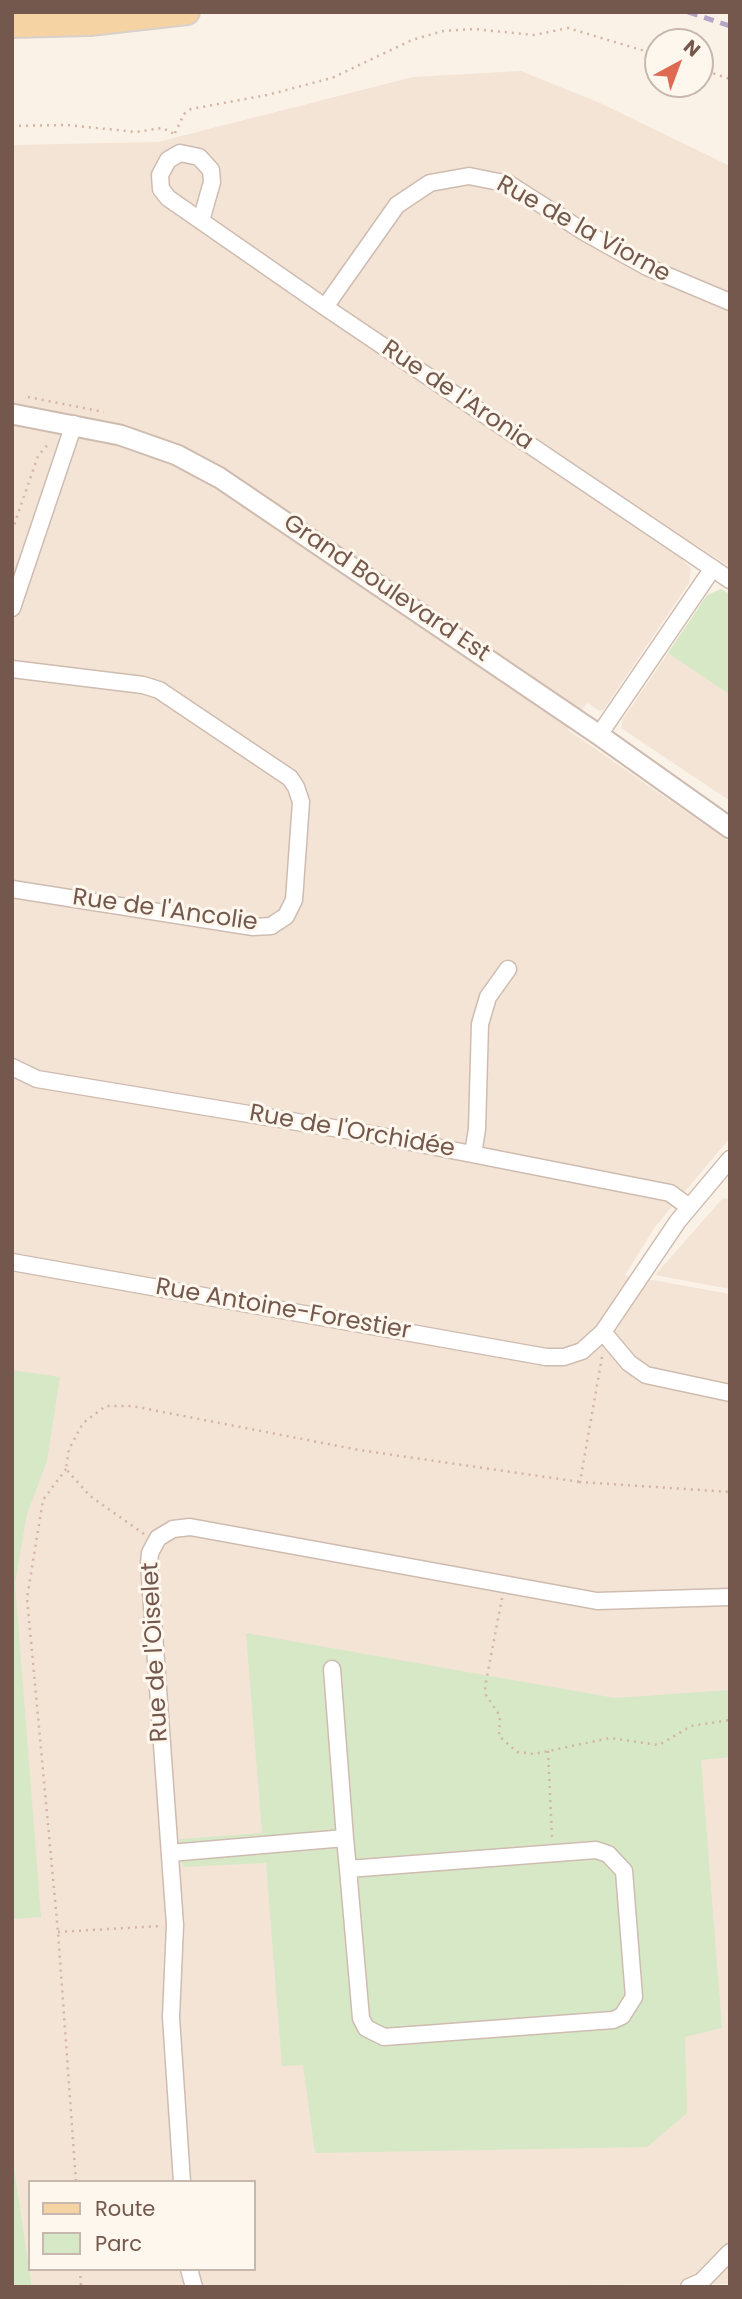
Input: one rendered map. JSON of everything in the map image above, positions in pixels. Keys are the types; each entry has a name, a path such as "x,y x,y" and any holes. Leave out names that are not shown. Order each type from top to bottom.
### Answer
{"main road":[{"path":"12,25 102,22 187,12"}],"street":[{"name":"Rue de l'Aronia","path":"180,153 165,164 160,185 168,198 730,580"},
{"path":"180,153 199,157 211,170 212,182 201,221"},
{"name":"Rue de la Viorne","path":"325,307 397,205 430,183 469,176 509,184 586,233 647,267 730,302"},
{"name":"Grand Boulevard Est","path":"12,414 74,424 158,448 219,478 599,735 730,828"},
{"path":"12,608 74,424"},
{"path":"599,735 713,568"},
{"name":"Rue de l'Ancolie","path":"12,669 153,687 290,778 301,802 294,900 286,916 271,926 253,927 12,888"},
{"path":"473,1154 477,1129 480,1024 488,997 508,969"},
{"name":"Rue de l'Orchidée","path":"12,1067 37,1079 473,1154 670,1193 689,1207"},
{"path":"730,1159 689,1207 603,1332 629,1363 646,1375 730,1393"},
{"name":"Rue Antoine-Forestier","path":"12,1262 554,1358 576,1353 603,1332"},
{"name":"Rue de l'Oiselet","path":"182,2180 171,2017 175,1925 149,1564 154,1542 167,1531 190,1527 609,1602 730,1597"},
{"path":"332,1669 345,1838 361,2018 373,2034 384,2037 613,2020 622,2016 634,1997 624,1871 618,1862 596,1850 348,1869"},
{"path":"170,1853 345,1838"},
{"path":"689,2287 701,2282 730,2252"}],"path":[{"path":"180,153 175,133 184,114 202,105 267,95 332,78 412,40 433,34 474,29 534,35 568,27 644,51"},
{"path":"12,126 67,125 136,132 162,128 175,133"},
{"path":"12,531 38,456 49,444"},
{"path":"580,1482 601,1359 603,1332"},
{"path":"76,2180 58,1932 27,1598 43,1500 66,1469 69,1449 83,1423 98,1409 117,1405 359,1450 580,1482 730,1492"},
{"path":"66,1469 90,1496 154,1542"},
{"path":"505,1584 485,1687 486,1695 500,1716 499,1736 502,1742 526,1754 610,1738 659,1745 691,1726 730,1720"},
{"path":"548,1751 553,1853"},
{"path":"58,1932 175,1925"}],"shaded area":[{"path":"521,71 600,103 730,166 730,567 693,543 682,560 691,568 689,583 604,709 600,711 587,703 568,730 730,842 730,1138 655,1227 625,1275 730,1294 730,2284 32,2287 30,2271 256,2271 256,2180 28,2180 28,2260 12,2153 12,145 158,142 413,77"},
{"path":"668,653 730,695 730,801 621,728 623,719"},
{"path":"723,1198 730,1199 730,1289 655,1275"}],"green space":[{"path":"721,589 730,594 730,695 668,653 707,595"},
{"path":"12,1370 60,1377 47,1461 27,1514 15,1583 41,1917 12,1919"},
{"path":"246,1633 615,1698 730,1690 730,1757 701,1760 722,2028 685,2037 687,2113 647,2147 315,2153 303,2065 282,2066 266,1863 183,1867 180,1839 262,1833"},
{"path":"12,2153 32,2287 12,2287"}],"railway":[{"path":"688,12 730,26"}]}
